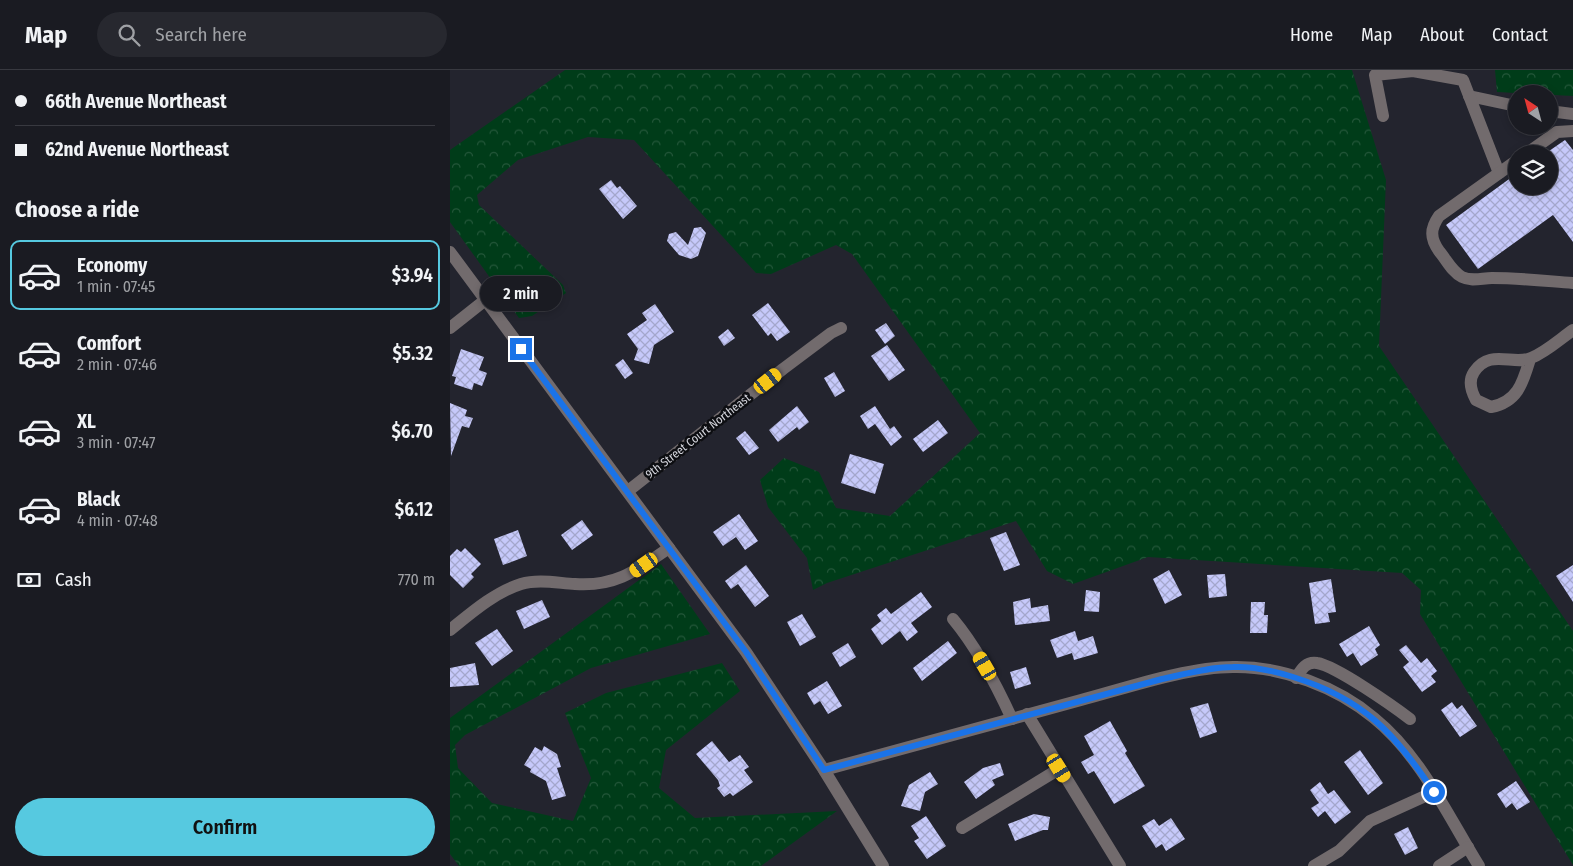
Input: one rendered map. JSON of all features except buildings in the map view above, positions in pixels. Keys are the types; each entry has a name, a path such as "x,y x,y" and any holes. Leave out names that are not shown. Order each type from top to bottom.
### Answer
{"street":[{"path":"1383,116 1375,75 1413,71 1463,80 1499,173"},
{"path":"1469,96 1508,104"},
{"path":"1558,112 1573,114"},
{"path":"1539,145 1557,132 1573,131"},
{"path":"1508,167 1439,216 1433,224 1433,241 1455,272 1463,277 1474,280 1491,278 1573,283"},
{"path":"450,252 484,301 628,491 746,652 824,770 883,866"},
{"path":"450,328 484,301"},
{"name":"9th Street Court Northeast","path":"628,491 783,369 831,333 841,328"},
{"path":"1530,359 1519,391 1510,400 1491,407 1476,400 1470,384 1471,375 1477,367 1492,359 1530,359 1573,330"},
{"path":"450,630 511,588 534,581 595,584 613,581 631,574 669,548"},
{"path":"953,619 969,639 1000,693 1012,719"},
{"path":"1296,678 1301,670 1310,664 1316,663 1328,666 1366,688 1410,719"},
{"path":"824,770 1162,679 1216,668 1244,667 1296,678 1339,695 1376,719 1409,755 1480,866"},
{"path":"1028,714 1120,866"},
{"path":"962,828 1059,768"},
{"path":"1314,866 1339,852 1370,821 1434,792"},
{"path":"1439,866 1468,847"}],"green space":[{"path":"565,70 1352,70 1386,180 1379,346 1573,631 1573,865 1420,614 1421,590 1402,573 1148,557 1073,584 1047,571 1016,521 827,583 813,590 807,558 768,507 760,480 784,458 819,472 836,508 890,516 980,433 852,254 836,245 771,274 756,273 634,140 588,137 518,160 477,195 479,205 563,285 566,293 532,316 519,318 450,222 450,150"},
{"path":"1495,70 1573,70 1573,96 1558,95 1558,85 1508,85 1508,93 1497,92"},
{"path":"661,564 710,634 591,668 465,735 455,745 458,768 492,803 573,821 591,778 565,713 606,693 722,663 740,691 666,750 659,788 695,818 837,811 761,866 459,866 450,854 450,718"}],"route":[{"path":"521,349 746,652 824,770 1140,684 1216,668 1244,667 1270,671 1317,685 1339,695 1364,710 1376,719 1409,755 1434,792"}]}
